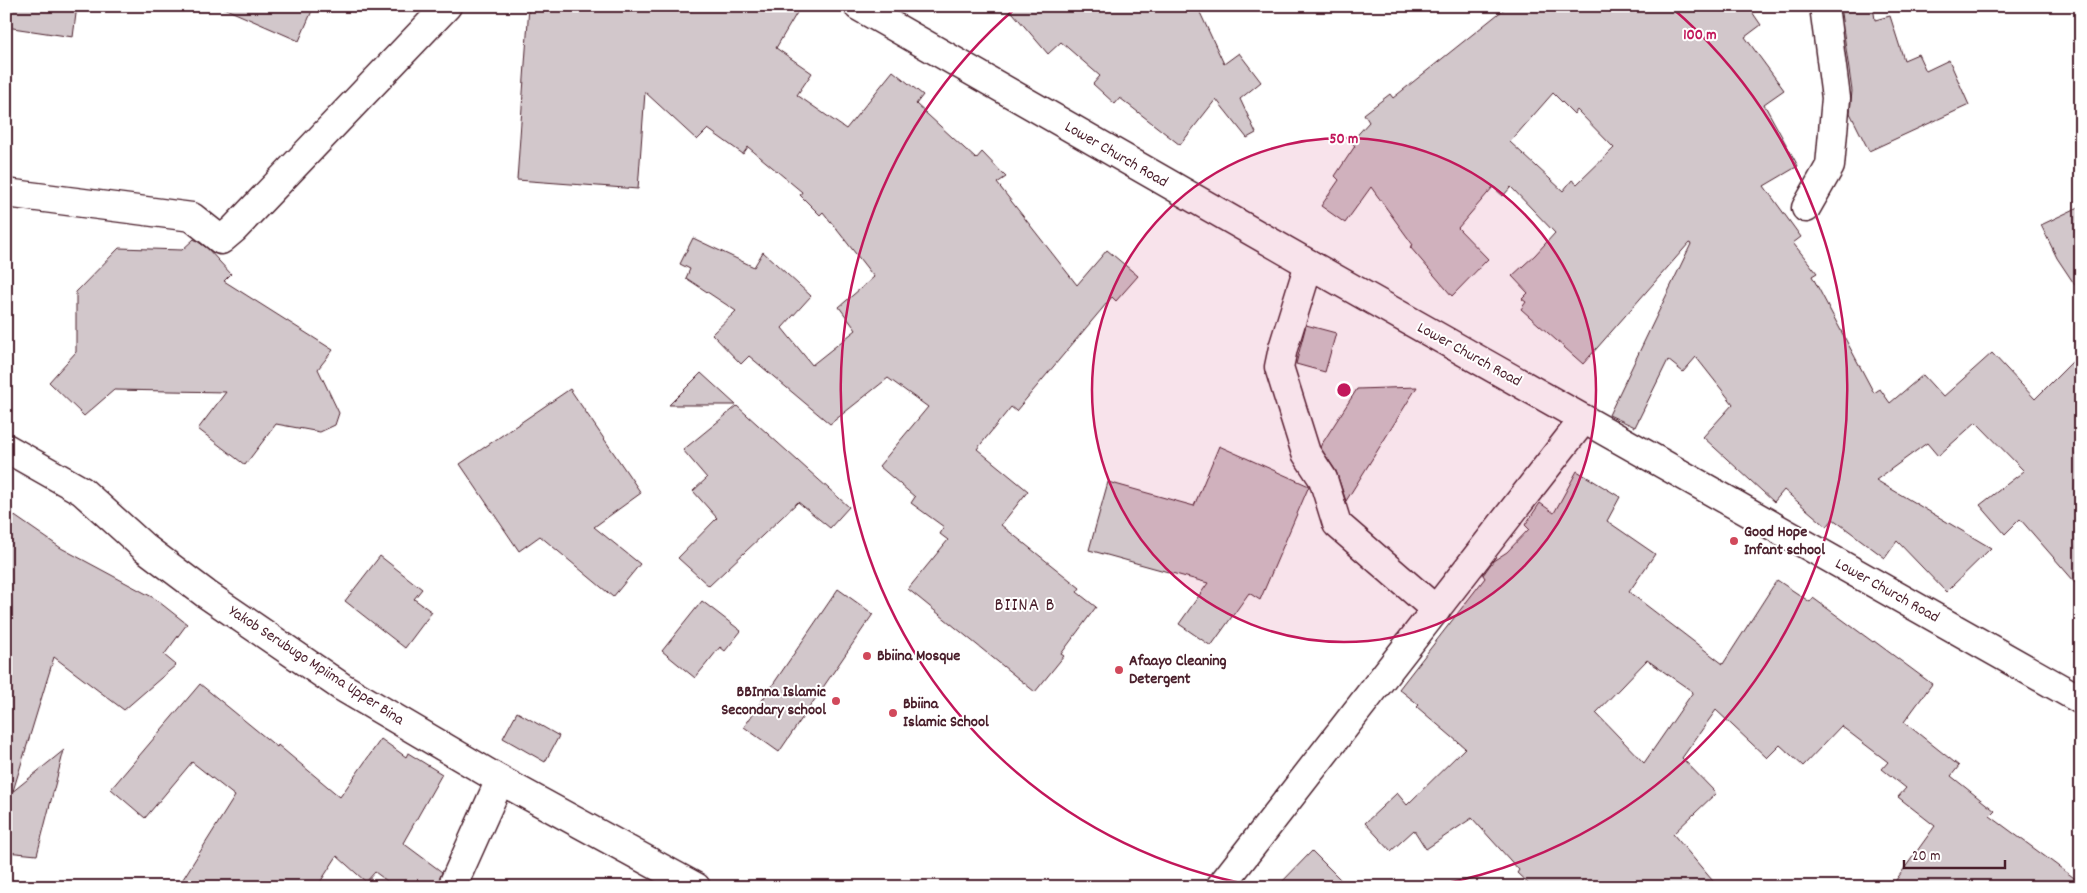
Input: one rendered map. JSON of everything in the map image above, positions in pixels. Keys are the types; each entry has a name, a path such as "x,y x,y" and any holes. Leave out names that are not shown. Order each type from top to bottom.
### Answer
{"street":[{"path":"6,193 192,217 221,240 234,229 447,6"},
{"name":"Lower Church Road","path":"858,6 1309,264 2081,700"},
{"path":"1806,208 1830,166 1836,98 1824,6"},
{"path":"1309,264 1279,367 1306,453 1323,479 1337,524 1436,610"},
{"path":"1220,887 1584,419"},
{"name":"Yakob Serubugo Mpiima Upper Bina","path":"6,448 82,491 146,548 206,594 334,682 500,780 696,887"},
{"path":"452,887 500,780"}],"building":[{"path":"6,6 77,6 73,37 6,27"},
{"path":"219,6 314,6 299,41"},
{"path":"529,6 619,6 692,11 692,6 801,6 776,48 812,73 797,95 846,129 893,71 923,95 916,104 976,159 982,152 1006,177 997,183 1077,285 1107,250 1138,276 1116,301 1112,297 1016,411 1011,407 977,449 1028,491 1001,525 1080,588 1077,592 1096,607 1061,654 1064,656 1035,692 908,589 948,540 940,534 944,527 911,503 915,497 879,466 928,407 888,378 830,424 749,356 741,364 712,334 736,311 686,278 690,269 680,264 693,238 754,267 763,252 811,296 782,328 812,365 856,330 839,307 874,277 823,212 820,215 800,195 802,192 748,147 743,154 708,129 697,140 645,92 638,189 517,180"},
{"path":"1007,6 1197,6 1224,64 1239,53 1261,82 1240,99 1256,133 1247,138 1216,99 1180,145 1120,98 1115,104 1093,84 1100,76 1061,42 1048,54"},
{"path":"1508,6 1748,6 1761,25 1745,37 1784,90 1764,104 1798,166 1764,186 1801,237 1793,243 1817,273 1812,276 1874,393 1880,389 1890,403 1923,375 1943,397 1992,353 2035,399 2081,353 2081,589 2020,519 2005,534 1980,505 2024,471 1976,422 1938,456 1927,443 1876,480 1991,548 1946,592 1897,541 1885,558 1833,519 1827,527 1784,490 1774,502 1703,437 1733,404 1696,357 1683,372 1668,360 1635,427 1609,415 1691,244 1689,243 1583,364 1521,309 1526,302 1522,299 1528,293 1512,276 1555,233 1511,187 1503,196 1493,187 1458,228 1488,259 1452,296 1410,247 1413,245 1371,187 1345,223 1321,206 1339,180 1335,176 1355,146 1351,142 1369,122 1364,114 1390,94 1393,98","holes":["1553,93 1574,114 1577,110 1614,148 1577,184 1572,180 1563,191 1510,142"]},
{"path":"1840,6 1873,6 1875,20 1890,16 1904,60 1918,54 1926,71 1949,60 1969,105 1869,151 1850,113 1852,91"},
{"path":"2081,206 2081,294 2057,258 2041,225"},
{"path":"194,239 207,248 231,274 224,281 333,350 318,369 339,413 335,425 320,432 276,424 245,465 198,429 226,392 114,390 84,416 49,382 76,352 76,292 119,248 182,250"},
{"path":"1306,325 1336,333 1325,372 1296,364"},
{"path":"701,373 736,405 669,405"},
{"path":"1417,387 1346,501 1336,471 1320,447 1357,389"},
{"path":"570,389 641,493 594,527 640,564 613,597 540,536 519,551 460,464"},
{"path":"737,406 849,507 830,528 798,502 709,586 678,558 717,518 693,491 707,478 683,450"},
{"path":"1219,446 1309,486 1260,600 1249,593 1211,646 1179,624 1208,583 1089,550 1108,482 1194,506"},
{"path":"1577,471 1620,497 1607,521 1655,554 1629,592 1723,664 1777,580 1810,602 1813,598 1874,641 1932,684 1904,722 1959,766 1951,776 1995,811 1990,816 2081,883 2081,887 1891,887 1935,826 1898,797 1906,788 1882,769 1888,762 1841,726 1803,766 1780,745 1767,758 1716,710 1682,758 1716,793 1673,834 1718,887 1532,887 1517,873 1519,870 1472,818 1426,849 1414,830 1391,851 1365,823 1397,793 1407,805 1465,748 1399,689 1485,578 1483,575 1493,561 1507,552 1529,529 1525,525 1540,503 1554,513","holes":["1647,660 1693,692 1644,763 1596,713"]},
{"path":"6,510 61,548 154,598 187,624 164,655 176,665 124,710 54,657 13,791 6,790"},
{"path":"380,556 422,589 414,599 432,612 405,648 345,601"},
{"path":"838,589 873,614 779,752 744,727"},
{"path":"702,601 741,631 725,651 720,647 695,678 662,651"},
{"path":"200,684 277,747 278,745 340,797 381,739 406,757 408,753 442,774 403,843 442,872 437,887 395,887 375,872 366,882 337,856 317,887 178,887 235,796 192,762 145,818 111,789"},
{"path":"517,712 559,736 545,762 503,738"},
{"path":"64,750 37,855 6,852 6,797"},
{"path":"1312,851 1348,887 1277,887"}],"place":[{"name":"Good Hope Infant school","path":"1734,541"},
{"name":"Bbiina Mosque","path":"867,656"},
{"name":"Afaayo Cleaning Detergent","path":"1119,670"},
{"name":"BBInna Islamic Secondary school","path":"836,701"},
{"name":"Bbiina Islamic School","path":"893,713"}],"district":[{"name":"BIINA B","path":"1025,606"}]}
